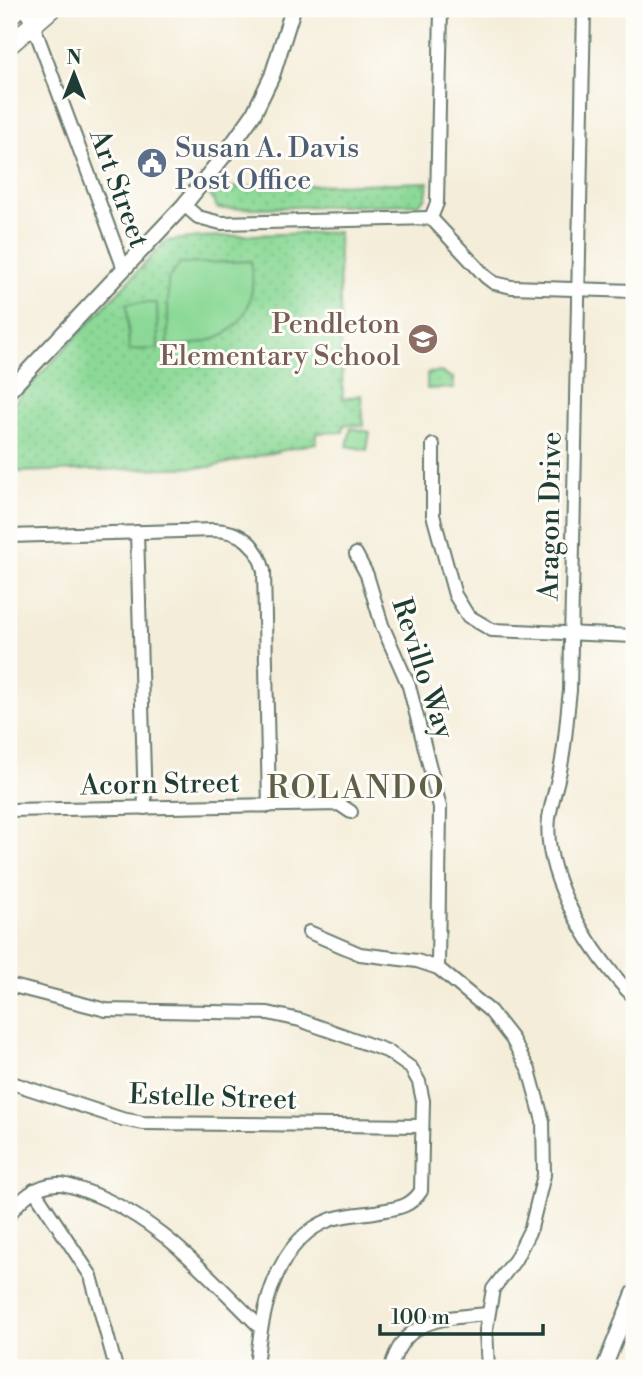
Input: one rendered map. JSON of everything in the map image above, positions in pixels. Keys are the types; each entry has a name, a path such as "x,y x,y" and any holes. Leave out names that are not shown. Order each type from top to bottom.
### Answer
{"main road":[{"path":"9,16 17,9"},
{"path":"9,45 28,16 51,9"}],"street":[{"path":"9,391 184,205 257,108 272,76 293,9"},
{"path":"431,218 437,204 441,9"},
{"name":"Aragon Drive","path":"583,9 570,691 562,761 549,818 549,841 562,887 589,943 634,998"},
{"name":"Art Street","path":"28,16 124,269"},
{"path":"184,205 198,217 221,223 431,218 494,283 512,287 634,291"},
{"path":"433,445 433,515 455,595 463,609 475,621 492,629 634,636"},
{"path":"9,536 221,530 249,541 264,571 269,806"},
{"path":"138,532 145,808"},
{"name":"Revillo Way","path":"356,554 367,575 382,625 409,686 440,807 438,968"},
{"name":"Acorn Street","path":"9,810 339,804 351,812"},
{"path":"309,932 360,954 417,961 438,968 484,1005 512,1039 529,1070 543,1121 544,1175 537,1210 524,1244 493,1289 488,1314 488,1368"},
{"path":"9,985 106,1010 268,1013 300,1020 402,1059 419,1082 423,1182 416,1199 408,1206 332,1219 298,1241 276,1276 261,1328 256,1368"},
{"name":"Estelle Street","path":"9,1082 122,1119 144,1123 422,1126"},
{"path":"9,1215 21,1199 34,1190 55,1184 65,1184 107,1200 145,1222 186,1252 261,1328"},
{"path":"34,1190 91,1276 116,1368"},
{"path":"604,1368 634,1293"},
{"path":"391,1368 395,1353 413,1331 453,1317 488,1314"}],"green space":[{"path":"428,182 426,198 418,204 218,209 209,194 214,188"},
{"path":"338,232 343,399 361,395 364,426 344,424 343,432 316,433 316,443 210,467 9,472 9,408 166,241 199,237"},
{"path":"251,261 250,300 244,315 234,327 206,341 168,346 168,279 180,264"},
{"path":"127,303 157,303 158,349 129,350"},
{"path":"440,372 453,378 454,388 427,389 427,373"},
{"path":"351,428 370,432 367,450 347,446"}],"place":[{"name":"Susan A. Davis Post Office","path":"152,163"},
{"name":"Pendleton Elementary School","path":"423,339"}],"district":[{"name":"ROLANDO","path":"356,787"}]}
